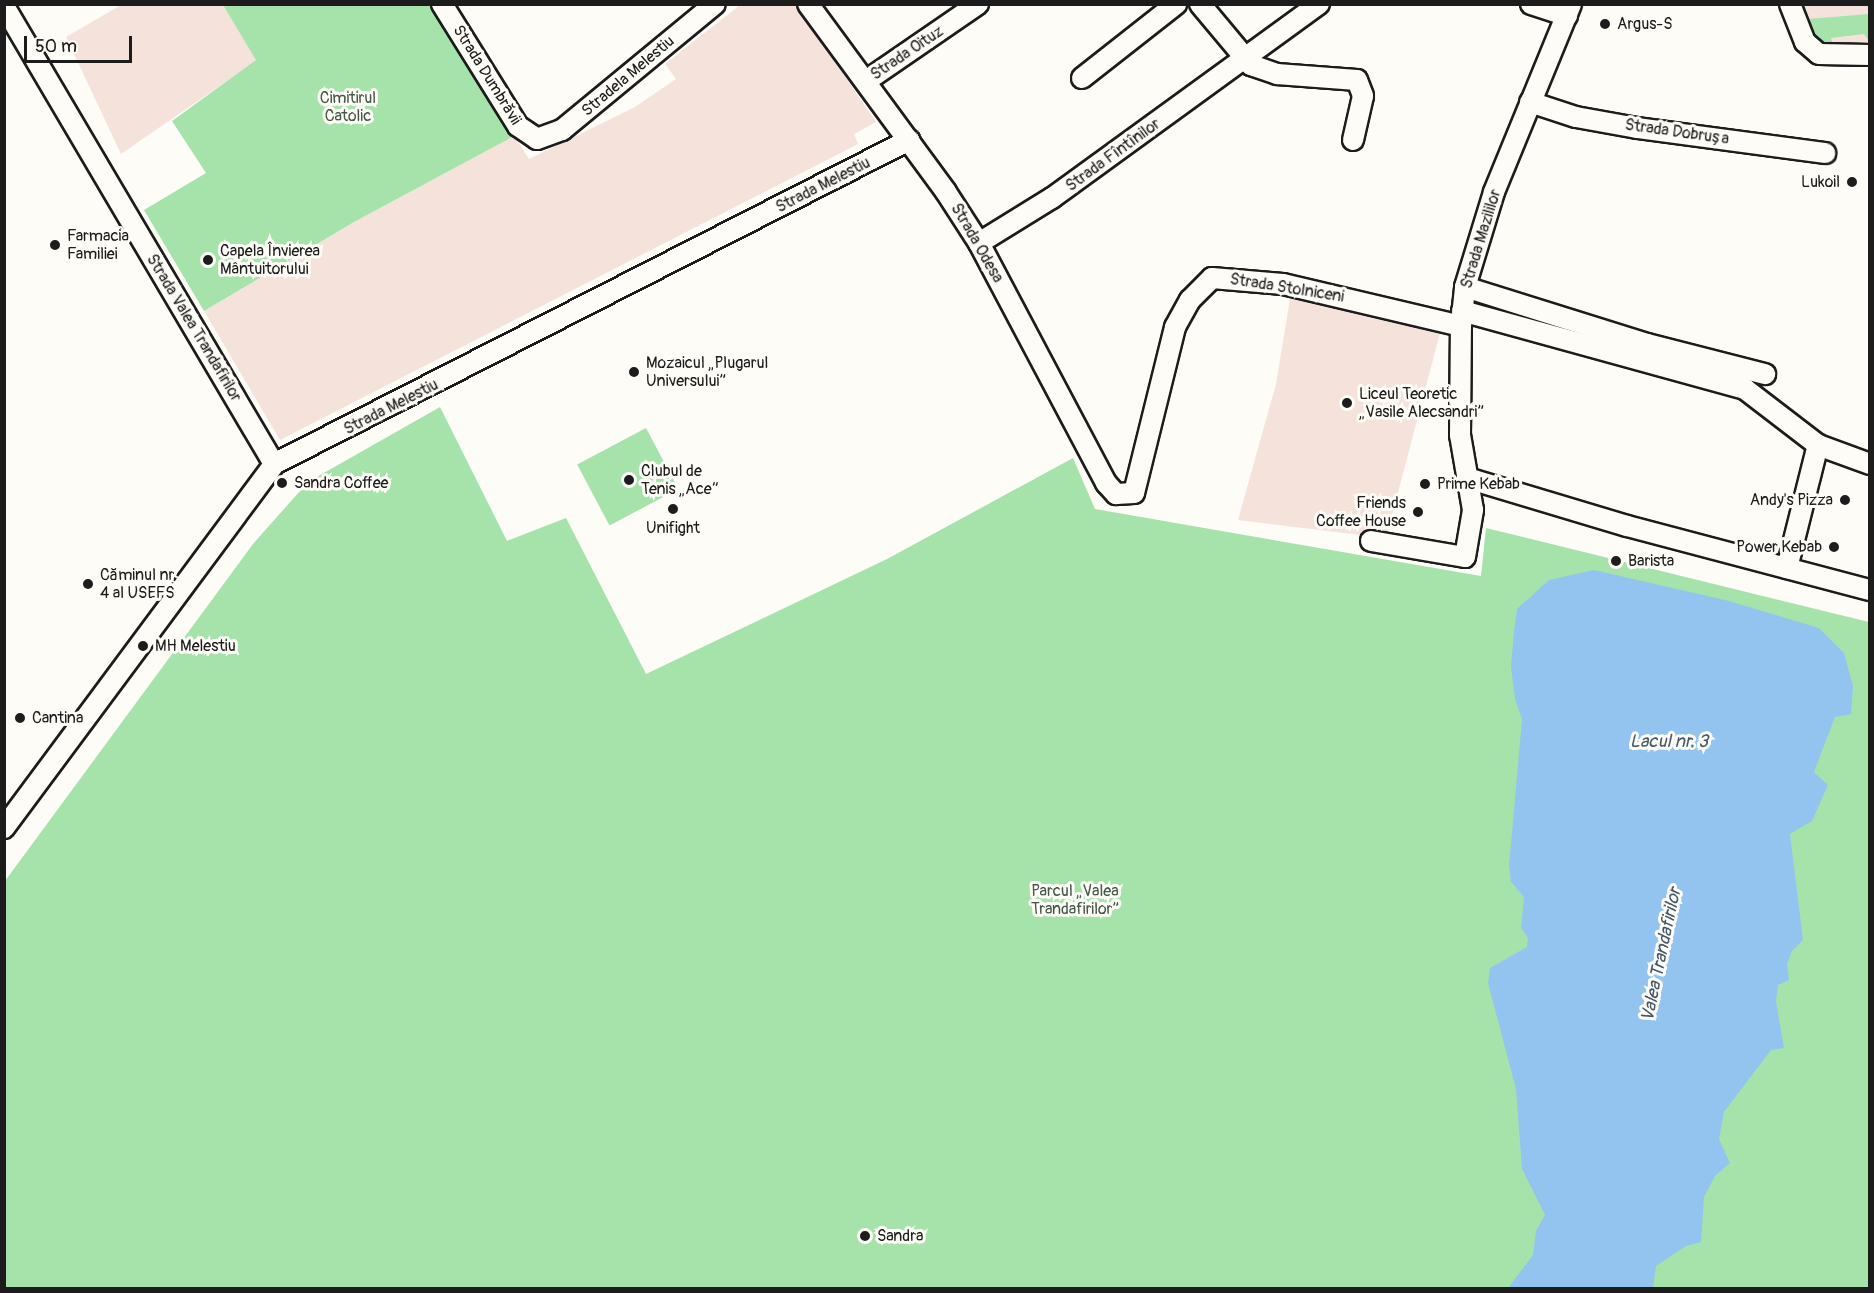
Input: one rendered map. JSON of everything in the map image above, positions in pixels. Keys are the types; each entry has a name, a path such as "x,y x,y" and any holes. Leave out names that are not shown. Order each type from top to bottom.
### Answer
{"street":[{"name":"Strada Dumbrăvii","path":"442,4 518,126 537,138"},
{"name":"Stradela Melestiu","path":"537,138 562,130 715,4"},
{"name":"Strada Odesa","path":"808,4 909,140 979,243 1106,483 1121,496"},
{"name":"Strada Oituz","path":"866,81 978,4"},
{"path":"1082,78 1176,4"},
{"path":"1200,4 1244,61 1277,74 1357,81 1363,96 1353,140"},
{"name":"Strada Fîntînilor","path":"979,243 1052,198 1244,61 1319,4"},
{"path":"1531,4 1569,10"},
{"path":"1790,4 1811,50 1830,57 1869,55"},
{"name":"Strada Valea Trandafirilor","path":"4,6 274,464"},
{"name":"Strada Mazililor","path":"1371,541 1465,557 1473,510 1460,435 1461,319 1465,287 1484,222 1530,102 1569,10"},
{"name":"Strada Dobrușa","path":"1530,102 1576,117 1627,126 1826,153"},
{"name":"Strada Melestiu","path":"4,828 274,464 909,140"},
{"name":"Strada Stolniceni","path":"1121,496 1134,493 1138,484 1175,327 1190,300 1212,278 1283,284 1461,319"},
{"path":"1465,287 1647,344 1766,374"},
{"path":"1461,319 1745,389 1818,445 1869,464"},
{"path":"1787,568 1818,445"},
{"path":"1467,478 1627,526 1869,591"}],"shaded area":[{"path":"121,5 223,5 257,60 121,154 66,37"},
{"path":"740,5 796,5 876,122 854,134 858,144 280,440 204,311 354,222 514,136 529,159 635,107 676,79 665,64"},
{"path":"1800,5 1869,5 1869,50 1823,52 1812,40 1808,19"},
{"name":"Liceul Teoretic „Vasile Alecsandri”","path":"1291,293 1441,329 1386,538 1238,520 1276,384"}],"green space":[{"name":"Cimitirul Catolic","path":"223,5 433,5 514,136 354,222 204,311 144,210 206,173 172,121 256,60"},
{"path":"1869,14 1869,41 1864,34 1831,38 1834,48 1824,50 1812,40 1808,19"},
{"name":"Parcul „Valea Trandafirilor”","path":"440,407 507,541 566,518 646,674 887,559 1073,458 1095,509 1481,576 1486,528 1869,622 1869,1288 5,1288 5,881 253,544 308,482"},
{"name":"Clubul de Tenis „Ace”","path":"646,428 678,489 610,526 577,465"}],"water":[{"name":"Lacul nr. 3","path":"1594,570 1729,601 1819,628 1844,653 1853,686 1851,714 1835,717 1814,772 1828,785 1812,821 1790,834 1803,940 1792,951 1787,964 1789,980 1778,985 1776,1001 1784,1048 1771,1050 1724,1112 1719,1139 1730,1163 1715,1176 1704,1197 1701,1242 1686,1246 1656,1266 1653,1288 1508,1288 1533,1255 1536,1231 1545,1215 1522,1169 1516,1089 1488,983 1490,968 1527,947 1528,938 1521,928 1524,897 1511,882 1509,866 1522,719 1515,699 1511,667 1514,631 1517,609 1549,580"}],"place":[{"name":"Argus-S","path":"1605,24"},
{"name":"Lukoil","path":"1852,182"},
{"name":"Farmacia Familiei","path":"55,245"},
{"name":"Capela Învierea Mântuitorului","path":"208,260"},
{"name":"Mozaicul „Plugarul Universului”","path":"634,372"},
{"name":"Liceul Teoretic „Vasile Alecsandri”","path":"1347,403"},
{"name":"Clubul de Tenis „Ace”","path":"629,480"},
{"name":"Sandra Coffee","path":"282,483"},
{"name":"Prime Kebab","path":"1425,484"},
{"name":"Andy's Pizza","path":"1845,500"},
{"name":"Unifight","path":"673,509"},
{"name":"Friends Coffee House","path":"1418,512"},
{"name":"Power Kebab","path":"1834,547"},
{"name":"Barista","path":"1616,561"},
{"name":"Căminul nr. 4 al USEFS","path":"88,584"},
{"name":"MH Melestiu","path":"143,646"},
{"name":"Cantina","path":"20,718"},
{"name":"Sandra","path":"865,1236"}],"water label":[{"name":"Valea Trandafirilor","path":"1662,955"}]}
